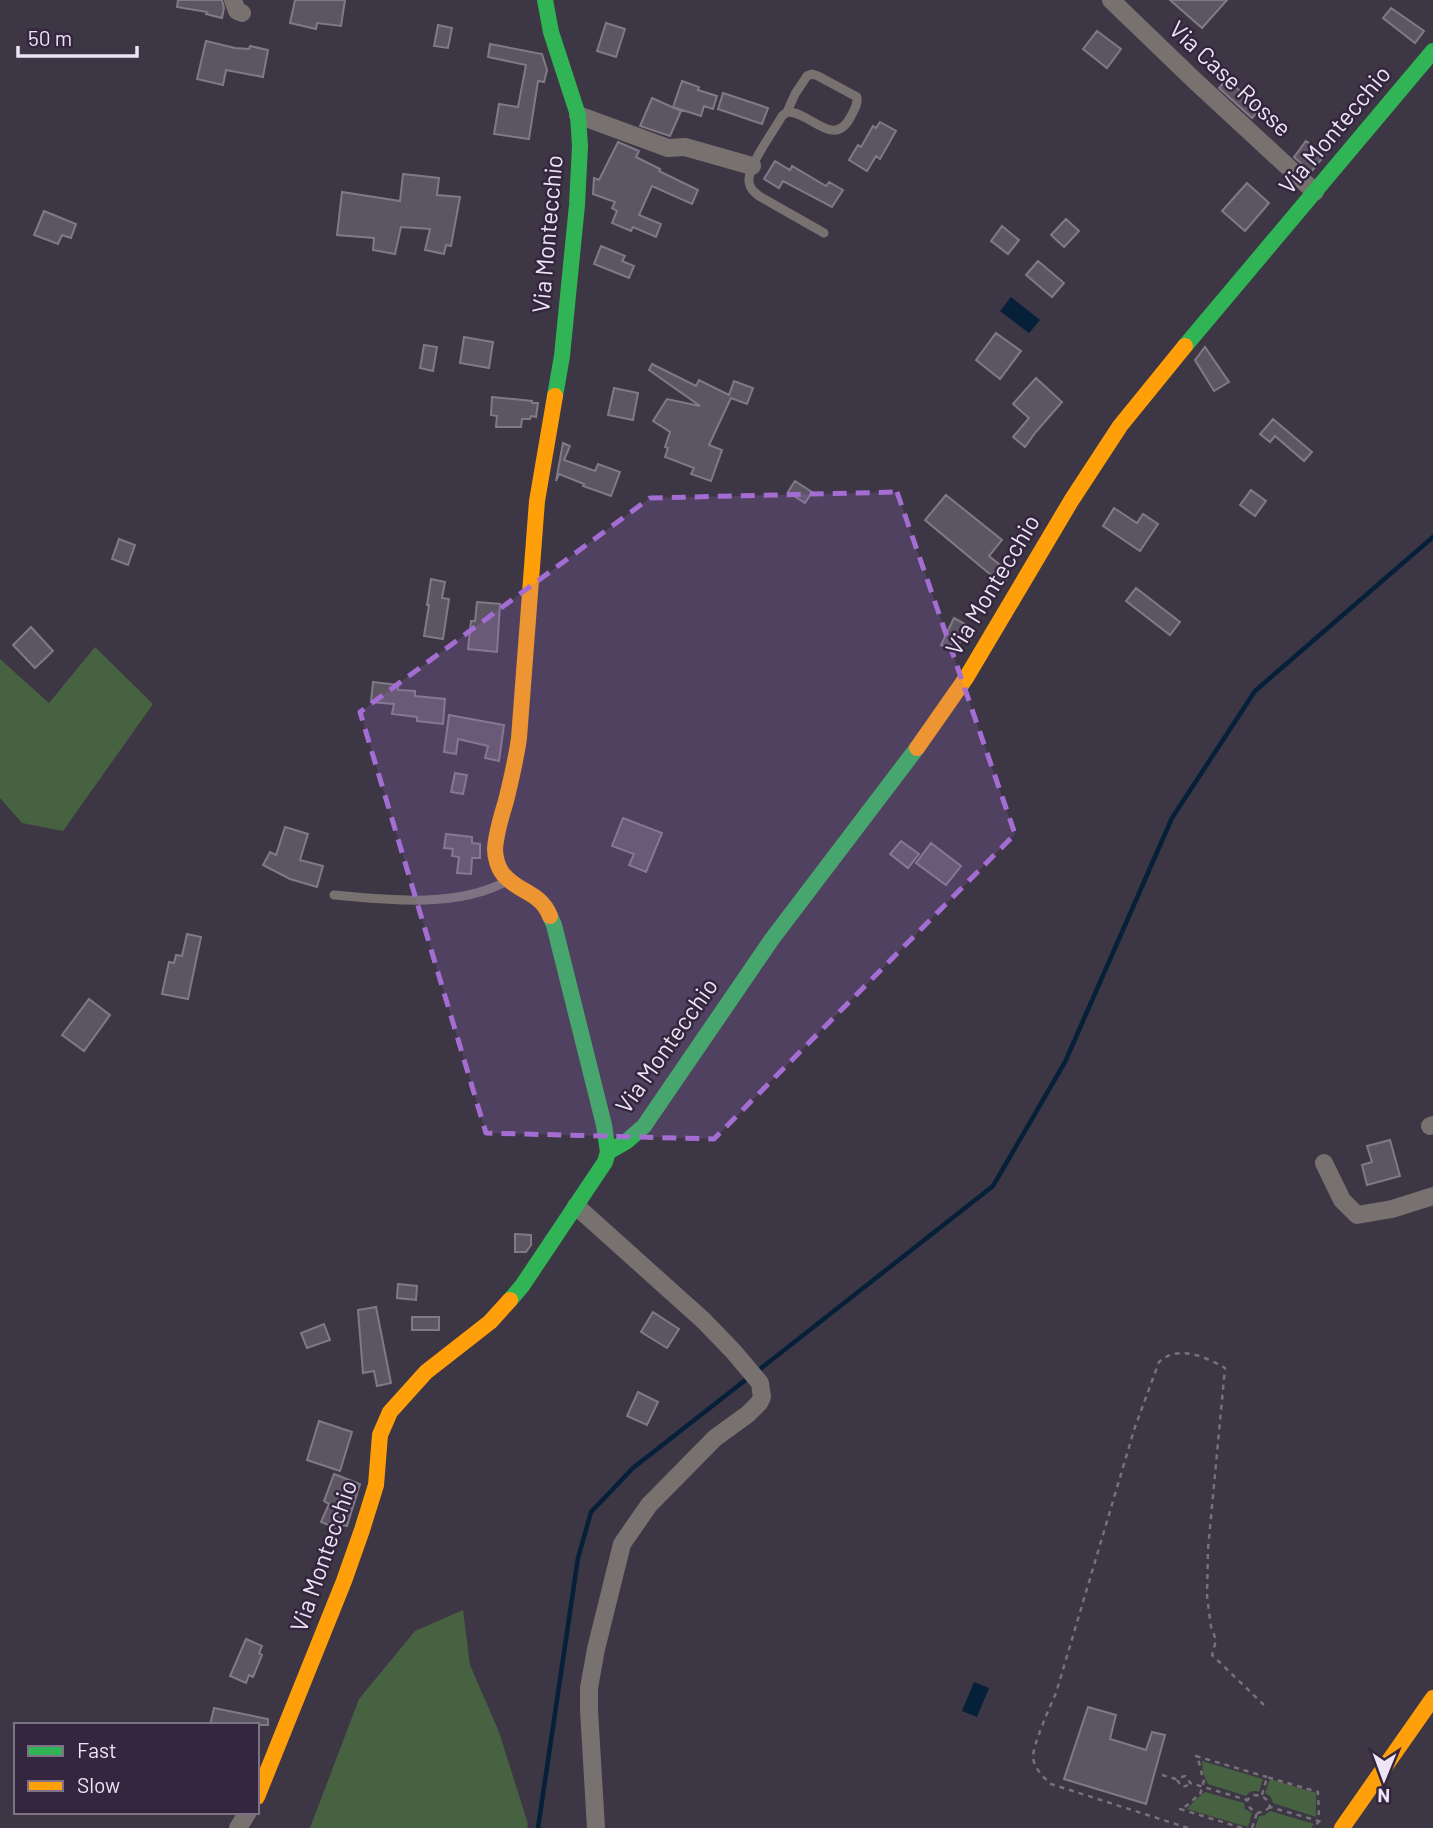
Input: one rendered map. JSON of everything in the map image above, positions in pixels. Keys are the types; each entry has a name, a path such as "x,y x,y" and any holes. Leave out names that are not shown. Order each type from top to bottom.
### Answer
{"street":[{"name":"Via Montecchio","path":"259,1792 362,1530 376,1485 380,1435 390,1412 426,1372 490,1322 522,1286 605,1162 608,1152 593,1075 554,925 546,906 540,900 501,872 495,853 496,838 516,765 537,501 562,356 576,219 580,146 578,115 551,32 545,0"},
{"name":"Via Case Rosse","path":"1111,0 1315,192"},
{"name":"Via Montecchio","path":"608,1152 627,1141 644,1126 772,939 918,747 966,678 1071,501 1120,426 1433,51"},
{"path":"578,115 668,148 685,148 752,166"},
{"path":"1324,1163 1342,1200 1357,1215 1392,1209 1433,1196"},
{"path":"576,1206 733,1351 760,1382 762,1396 748,1414 715,1438 659,1496 622,1544 596,1648 589,1688 596,1828"},
{"path":"1342,1828 1433,1698"}],"lane":[{"path":"787,112 794,112 825,129 843,129 858,103 857,97 812,74 807,76 752,166 748,178 751,189 759,196 824,233"},
{"path":"334,895 390,900 451,898 488,891 509,880"}],"path":[{"path":"1188,1828 1051,1784 1040,1775 1033,1756 1041,1727 1056,1693 1135,1427 1159,1362 1166,1355 1192,1354 1225,1368 1208,1549 1207,1596 1211,1627 1216,1640 1212,1655 1264,1705"},
{"path":"1242,1828 1180,1810 1200,1795 1204,1780 1196,1756 1318,1792 1321,1822"},
{"path":"1162,1775 1176,1779 1185,1776 1189,1783"},
{"path":"1262,1795 1267,1777"},
{"path":"1176,1779 1181,1787 1189,1783"},
{"path":"1189,1783 1247,1800"},
{"path":"1247,1800 1254,1795 1262,1795 1268,1800 1270,1807"},
{"path":"1247,1800 1256,1813"},
{"path":"1270,1807 1321,1822"},
{"path":"1256,1813 1270,1807"},
{"path":"1252,1828 1256,1813"},
{"path":"1314,1828 1321,1822"}],"highlighted area":[{"path":"897,492 1015,834 714,1139 486,1133 360,712 650,498"}],"green space":[{"path":"95,647 153,704 63,831 22,823 0,798 0,659 49,703"},
{"path":"463,1610 470,1665 499,1732 527,1828 310,1828 359,1699 415,1631"},
{"path":"1202,1761 1263,1779 1259,1792 1252,1791 1246,1796 1208,1784"},
{"path":"1270,1779 1316,1793 1316,1817 1273,1803 1271,1797 1265,1793"},
{"path":"1205,1792 1244,1803 1245,1809 1252,1813 1248,1827 1187,1809"},
{"path":"1270,1811 1314,1824 1311,1828 1255,1828 1259,1816"}],"water":[{"path":"1011,297 1040,320 1029,333 1000,311"},
{"path":"974,1682 989,1688 977,1717 962,1711"}],"building":[{"path":"178,0 222,0 222,18 206,14 207,12 177,7"},
{"path":"295,0 345,0 341,26 317,23 316,29 290,23"},
{"path":"1170,0 1227,0 1202,28"},
{"path":"1391,8 1424,31 1415,43 1383,18"},
{"path":"606,23 625,29 616,57 597,51"},
{"path":"438,25 452,28 448,48 434,46"},
{"path":"1097,31 1121,49 1107,68 1083,49"},
{"path":"206,41 235,48 249,49 250,46 268,50 263,77 226,70 223,85 197,79"},
{"path":"490,44 542,54 547,70 544,82 538,81 529,139 494,134 499,104 518,107 526,65 488,57"},
{"path":"1227,79 1260,109 1252,118 1219,88"},
{"path":"682,81 717,96 713,109 704,106 701,116 673,107"},
{"path":"723,93 768,108 762,124 718,109"},
{"path":"652,98 681,111 670,136 640,126"},
{"path":"880,122 896,131 880,159 876,156 867,171 849,160 858,145 861,147 873,126 876,128"},
{"path":"1306,141 1325,155 1311,172 1294,157"},
{"path":"618,142 639,151 636,157 660,169 659,171 698,190 692,204 652,186 639,215 661,224 656,237 633,227 631,231 612,223 617,211 612,208 615,202 593,194 594,178 599,180"},
{"path":"775,161 790,170 792,166 826,186 829,182 843,190 832,207 783,181 779,188 764,179"},
{"path":"403,174 439,178 437,195 460,197 451,246 446,245 444,254 425,250 430,229 401,227 395,254 373,250 374,238 337,235 342,192 400,201"},
{"path":"1247,183 1269,203 1245,231 1222,211"},
{"path":"44,211 76,224 71,238 62,235 58,244 34,235"},
{"path":"1066,219 1079,231 1064,247 1051,235"},
{"path":"1002,226 1019,240 1008,254 991,241"},
{"path":"601,246 625,256 622,261 634,266 629,278 594,264"},
{"path":"1038,261 1064,283 1052,297 1026,275"},
{"path":"996,333 1021,351 1000,379 976,360"},
{"path":"464,337 493,342 489,368 460,363"},
{"path":"424,345 437,347 433,371 420,368"},
{"path":"1205,347 1229,382 1214,391 1195,360"},
{"path":"652,364 696,386 699,380 729,395 734,381 753,388 747,404 731,398 709,445 722,450 711,481 691,474 694,468 665,457 670,432 653,421 667,399 700,406 649,370"},
{"path":"1036,378 1062,402 1025,447 1013,437 1029,418 1013,404"},
{"path":"614,388 638,393 633,420 608,415"},
{"path":"492,397 538,403 536,417 522,419 521,427 496,427 497,416 491,415"},
{"path":"1273,419 1312,452 1304,461 1275,436 1270,442 1260,434"},
{"path":"563,443 570,446 564,460 595,471 598,464 620,472 611,496 559,474 556,481"},
{"path":"795,481 812,492 805,503 788,492"},
{"path":"1251,490 1266,501 1255,516 1240,505"},
{"path":"946,495 1002,540 989,556 1010,573 1003,585 925,520"},
{"path":"1114,508 1137,523 1143,514 1158,524 1140,551 1103,526"},
{"path":"119,539 135,545 128,565 112,559"},
{"path":"431,579 445,582 442,598 449,599 443,639 424,636"},
{"path":"1136,588 1180,622 1170,635 1126,601"},
{"path":"477,602 500,604 497,652 468,649 471,621 475,621"},
{"path":"954,618 976,630 969,641 962,638 955,652 941,645"},
{"path":"31,627 53,651 35,668 13,645"},
{"path":"373,682 398,685 398,690 415,691 415,696 445,699 443,724 392,714 394,704 371,702"},
{"path":"449,715 504,725 499,761 485,758 488,746 458,739 456,754 444,752"},
{"path":"455,773 467,775 463,794 451,792"},
{"path":"623,818 662,833 646,872 629,865 634,854 612,846"},
{"path":"285,827 308,834 300,860 323,866 317,887 290,879 263,865 270,852 276,855"},
{"path":"446,834 472,837 472,843 480,844 480,858 472,858 471,874 457,873 459,857 452,856 453,849 444,848"},
{"path":"901,841 919,854 908,868 890,854"},
{"path":"931,843 961,866 946,885 916,863"},
{"path":"187,934 201,937 188,999 162,994 169,962 174,963 176,955 182,956"},
{"path":"89,999 110,1015 84,1051 62,1035"},
{"path":"1390,1140 1400,1176 1367,1185 1362,1165 1372,1162 1367,1146"},
{"path":"515,1234 531,1235 531,1245 526,1252 515,1252"},
{"path":"398,1284 417,1286 416,1300 397,1298"},
{"path":"376,1307 391,1383 377,1386 374,1371 363,1373 358,1310"},
{"path":"653,1312 679,1329 667,1348 641,1332"},
{"path":"412,1317 439,1317 439,1330 412,1330"},
{"path":"324,1324 330,1340 307,1348 301,1333"},
{"path":"638,1392 658,1402 647,1425 627,1416"},
{"path":"319,1421 352,1432 340,1471 307,1460"},
{"path":"334,1474 360,1484 347,1526 343,1525 341,1530 321,1522 329,1504 324,1501"},
{"path":"246,1639 262,1646 259,1653 262,1655 253,1677 249,1675 246,1683 230,1676"},
{"path":"1088,1707 1116,1715 1110,1739 1146,1750 1152,1732 1165,1735 1146,1804 1064,1779"},
{"path":"214,1708 268,1719 268,1725 210,1723"}],"waterway":[{"path":"755,1373 993,1186 1065,1062 1172,818 1255,691 1433,537"},
{"path":"538,1828 578,1558 591,1512 633,1468 748,1378"}],"traffic: fast":[{"path":"545,0 551,32 578,115 580,146 562,356 555,396"},
{"path":"1185,346 1433,51"},
{"path":"608,1152 627,1141 644,1126 772,939 917,748"},
{"path":"510,1300 605,1162 608,1152 604,1125 550,916"}],"traffic: slow":[{"path":"917,748 966,678 1071,501 1120,426 1185,346"},
{"path":"550,916 541,902 503,874 495,849 519,738 537,501 555,396"},
{"path":"259,1792 362,1530 376,1485 380,1435 390,1412 426,1372 490,1322 510,1300"},
{"path":"1342,1828 1433,1698"}]}
